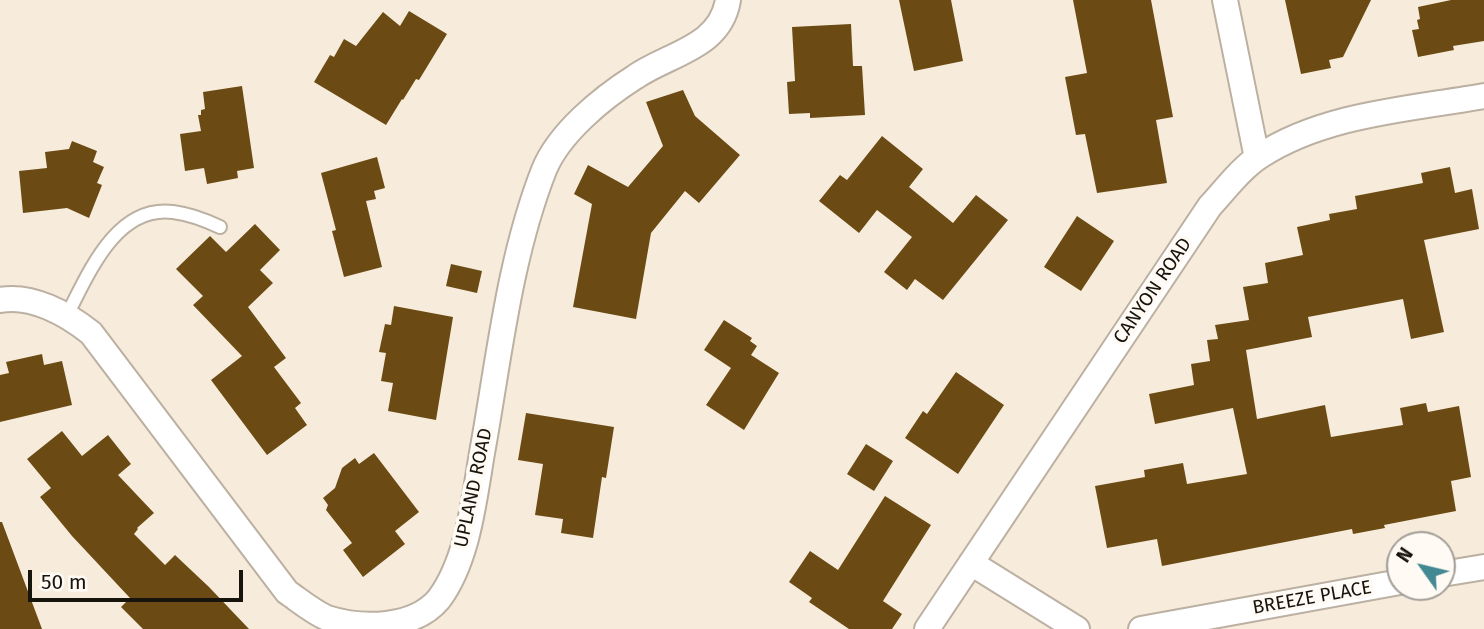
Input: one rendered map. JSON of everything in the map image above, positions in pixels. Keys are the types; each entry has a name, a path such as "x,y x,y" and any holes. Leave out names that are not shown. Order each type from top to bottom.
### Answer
{"street":[{"name":"UPLAND ROAD","path":"0,300 33,303 68,315 91,333 287,592 324,617 353,627 386,626 418,618 439,600 453,573 468,532 512,287 531,203 548,160 584,114 636,75 706,40 726,14 729,0"},
{"path":"1225,0 1257,158"},
{"name":"CANYON ROAD","path":"927,629 1210,205 1257,158 1289,139 1350,120 1484,96"},
{"path":"971,563 1077,629"},
{"path":"1456,571 1484,566"},
{"name":"BREEZE PLACE","path":"1141,629 1386,585"}],"lane":[{"path":"68,315 83,283 121,228 131,220 148,214 171,211 195,216 220,227"}],"building":[{"path":"899,0 951,0 963,61 914,71"},
{"path":"1073,0 1151,0 1173,117 1156,120 1167,183 1097,193 1085,134 1076,135 1065,77 1087,73"},
{"path":"1285,0 1371,0 1343,57 1329,60 1331,68 1301,74"},
{"path":"1451,0 1484,0 1484,41 1453,46 1454,50 1418,57 1412,30 1419,29 1418,7"},
{"path":"409,11 447,34 419,80 416,79 386,125 314,82 330,55 334,57 344,39 356,46 383,12 400,26"},
{"path":"851,24 853,66 862,66 865,115 810,118 810,113 789,114 787,82 795,81 792,27"},
{"path":"242,86 254,168 237,171 238,178 207,184 204,168 185,171 180,134 201,131 198,115 205,109 203,92"},
{"path":"683,90 695,116 740,155 699,203 685,191 651,233 636,319 573,307 592,204 574,194 588,165 628,187 663,146 646,102"},
{"path":"882,136 923,169 909,187 953,223 976,195 1008,220 943,300 915,279 907,290 884,272 912,237 877,210 859,233 819,201 840,175 847,180"},
{"path":"72,141 97,151 93,162 104,167 97,183 102,185 89,218 67,208 23,213 19,171 47,168 45,152 69,149"},
{"path":"377,157 385,188 374,191 376,199 366,201 382,267 344,277 332,231 336,230 321,173"},
{"path":"1450,167 1455,193 1472,189 1479,229 1424,240 1444,332 1411,339 1403,299 1308,317 1312,337 1246,350 1257,419 1325,405 1331,437 1403,425 1400,408 1426,403 1428,412 1459,406 1471,477 1451,481 1456,511 1353,534 1352,529 1162,566 1157,539 1107,548 1095,486 1145,477 1144,470 1183,463 1187,484 1247,474 1233,408 1155,424 1149,394 1194,385 1191,364 1210,361 1207,340 1218,339 1215,325 1249,320 1243,287 1268,283 1265,263 1303,255 1297,227 1330,220 1329,214 1357,209 1355,196 1423,183 1421,173"},
{"path":"1077,216 1114,241 1081,291 1044,267"},
{"path":"255,224 280,250 260,270 273,283 248,307 286,358 274,367 301,403 295,408 307,425 267,455 211,380 242,356 193,305 203,296 176,269 210,236 226,252"},
{"path":"451,264 482,271 477,293 446,286"},
{"path":"394,306 453,317 436,420 388,411 393,383 381,381 386,353 379,352 385,324 391,325"},
{"path":"724,320 752,338 750,341 757,346 751,355 779,373 744,430 706,405 731,368 704,350"},
{"path":"42,354 44,365 62,361 72,405 0,422 0,375 9,373 6,362"},
{"path":"956,372 1004,405 958,474 905,438 923,411 927,414"},
{"path":"526,413 614,427 606,478 602,477 593,538 561,533 563,519 535,515 543,464 518,460"},
{"path":"62,431 82,456 108,435 131,464 118,475 154,513 134,534 165,565 175,555 249,629 143,629 121,607 130,598 40,497 51,488 27,459"},
{"path":"866,444 893,461 874,491 847,474"},
{"path":"374,453 419,512 395,531 405,544 363,577 343,550 352,543 326,510 328,505 323,498 335,488 342,468 355,458 359,464"},
{"path":"885,496 931,525 883,601 902,614 892,629 849,629 809,602 812,598 789,582 810,551 838,570"},
{"path":"2,522 42,629 0,629"}]}
